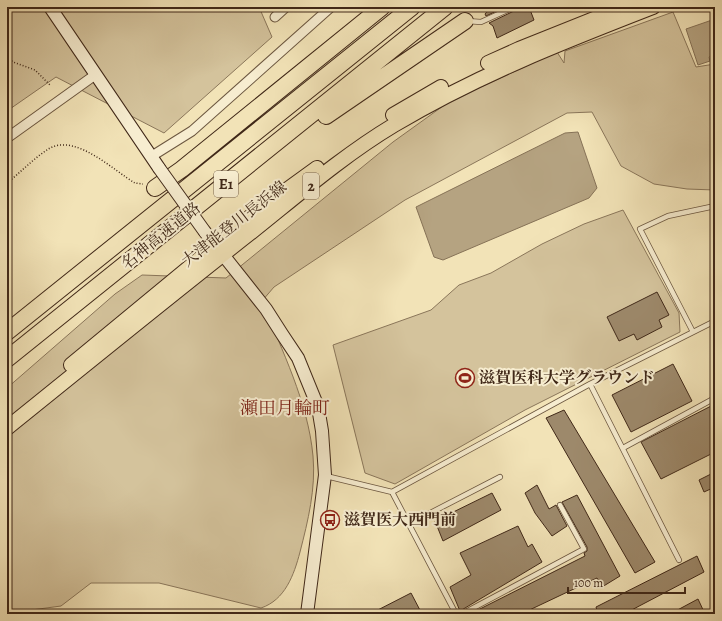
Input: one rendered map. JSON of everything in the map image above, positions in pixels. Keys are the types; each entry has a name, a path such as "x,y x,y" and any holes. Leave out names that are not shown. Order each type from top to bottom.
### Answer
{"highway":[{"path":"155,188 182,169 374,7"},
{"name":"名神高速道路","path":"7,332 412,7"},
{"name":"名神高速道路","path":"7,359 445,7"},
{"path":"234,178 465,21"}],"main road":[{"name":"大津能登川長浜線","path":"7,428 219,250 255,213 360,136 451,81 519,49 624,7"},
{"name":"大津能登川長浜線","path":"7,416 219,250 354,152 393,126 452,92 503,67 653,7"}],"street":[{"path":"50,7 159,168 205,232 266,309 298,358 318,407 322,431 325,475 307,614"},
{"path":"275,17 286,7"},
{"path":"152,156 192,131 331,7"},
{"path":"7,138 95,75"}],"lane":[{"path":"465,21 481,22 514,7"},
{"path":"693,332 640,229 668,216 715,206"},
{"path":"325,475 392,492 590,384 715,321"},
{"path":"590,384 679,560"},
{"path":"623,448 715,398"},
{"path":"409,524 500,477"},
{"path":"392,492 456,614"},
{"path":"462,614 584,549 560,505"}],"path":[{"path":"7,57 13,62 35,70 50,85"}],"shaded area":[{"path":"7,7 259,7 272,37 164,133 56,77 7,111"},
{"path":"673,12 696,67 715,64 715,190 687,189 654,184 621,166 592,112 567,113 405,200 274,287 262,301 300,396 310,436 314,468 311,504 298,561 287,586 276,599 261,608 159,583 91,583 61,606 24,611 22,614 7,614 7,388 115,294 142,275 226,278 393,142 450,101 557,52 564,63 565,51"},
{"path":"715,19 715,55 709,57 710,61 698,65 686,29"},
{"path":"578,132 597,188 589,198 443,260 434,257 416,207 565,133"},
{"name":"滋賀医科大学グラウンド","path":"623,210 679,313 680,332 525,410 395,484 365,473 333,345 431,310 459,285 491,273 542,244 584,224"}],"building":[{"path":"491,7 505,7 486,16 485,14"},
{"path":"518,7 529,7 534,20 497,38 493,26 489,23 516,10"},
{"path":"657,292 669,315 659,320 662,327 637,340 634,334 619,341 607,317"},
{"path":"673,364 692,401 631,432 612,395"},
{"path":"715,404 715,452 661,479 641,442"},
{"path":"564,410 655,562 635,573 546,418"},
{"path":"715,472 715,487 704,492 699,480"},
{"path":"537,485 549,509 556,505 567,526 552,536 535,513 525,493"},
{"path":"492,493 501,510 443,541 435,521"},
{"path":"577,495 620,576 602,587 597,578 521,614 470,614 585,556 584,553 587,551 587,547 562,502"},
{"path":"518,526 528,547 532,544 542,562 460,611 450,587 471,575 460,553"},
{"path":"697,556 704,572 624,614 598,614 596,607"},
{"path":"411,593 422,614 370,614"},
{"path":"698,599 705,614 670,614"}],"place":[{"name":"滋賀医科大学グラウンド","path":"465,378"},
{"name":"滋賀医大西門前","path":"330,520"}],"district":[{"name":"瀬田月輪町","path":"285,408"}]}
